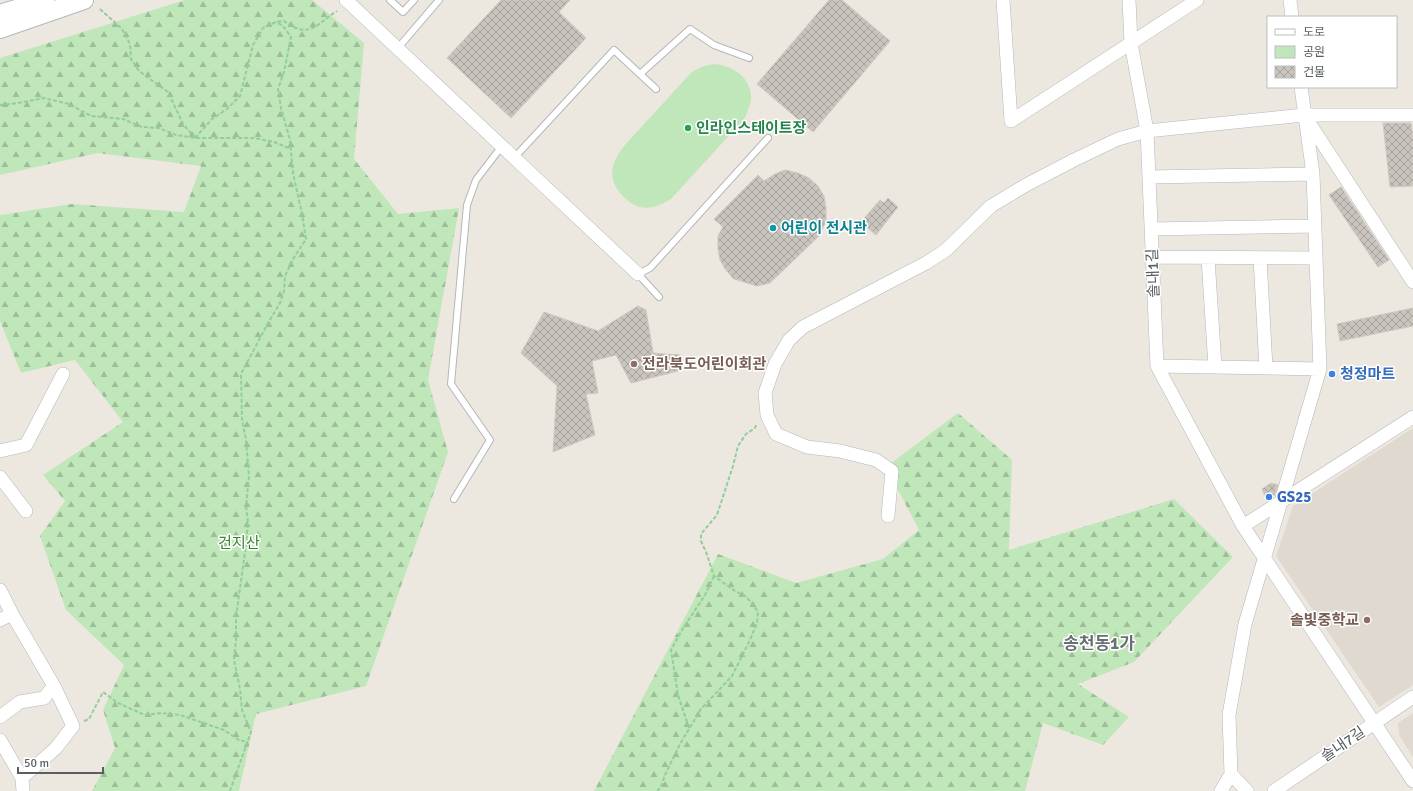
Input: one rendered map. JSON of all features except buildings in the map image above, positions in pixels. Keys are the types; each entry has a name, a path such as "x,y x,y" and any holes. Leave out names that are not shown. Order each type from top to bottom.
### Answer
{"street":[{"path":"0,14 45,0"},
{"path":"0,29 84,0"},
{"path":"346,0 638,274"},
{"path":"1003,0 1010,121 1196,0"},
{"name":"솔내1길","path":"1129,0 1130,43 1147,131 1157,366 1243,526 1413,781"},
{"path":"1290,0 1292,16"},
{"path":"1222,791 1230,774 1229,714 1245,624 1320,369 1313,174 1301,88"},
{"path":"1304,115 1413,282"},
{"path":"888,516 892,471 876,460 840,451 807,447 776,434 766,415 765,394 775,364 789,340 803,327 921,265 946,250 991,206 1026,185 1118,139 1147,131 1304,115 1413,115"},
{"path":"1149,177 1313,174"},
{"path":"1151,229 1315,226"},
{"path":"1152,257 1315,258"},
{"path":"1208,258 1215,367"},
{"path":"1260,258 1266,368"},
{"path":"1157,366 1320,369"},
{"path":"0,451 26,445 63,374"},
{"path":"1243,526 1413,417"},
{"path":"0,477 26,511"},
{"path":"0,590 12,614 54,686 73,726 56,748 22,778"},
{"path":"0,620 12,614"},
{"path":"0,717 20,702 44,698 54,686"},
{"name":"솔내7길","path":"1274,791 1413,697"},
{"path":"0,740 22,778 23,791"},
{"path":"1230,774 1247,791"}],"lane":[{"path":"390,0 404,12 414,0"},
{"path":"398,48 440,0"},
{"path":"640,74 690,29 714,45 749,58"},
{"path":"514,158 614,50 656,89"},
{"path":"659,297 638,274 650,268 768,138"},
{"path":"454,499 490,440 451,384 467,205 476,180 502,146"}],"path":[{"path":"100,10 122,29 130,44 131,60 139,71 168,92 175,104 183,124 195,138"},
{"path":"195,138 212,119 228,109 240,96 253,45 263,28 276,22 284,21 292,27 308,31 336,11"},
{"path":"230,791 251,732 242,710 234,660 236,616 248,523 246,506 249,476 246,440 242,419 241,374 280,303 284,291 285,276 293,259 306,239 293,173 292,150 287,125 281,108 278,89 284,72 291,36 283,26 276,22"},
{"path":"0,105 44,98 69,104 91,116 123,119 142,127 159,128 176,135 195,138 254,138 274,142 292,150"},
{"path":"657,791 661,787 680,744 701,709 732,676 757,623 758,612 752,603 745,596 734,591 714,576 701,541 701,534 717,515 734,466 738,446 746,434 755,428 766,407"},
{"path":"689,728 678,695 672,650 682,630 705,595 714,576"},
{"path":"73,726 89,719 103,692 118,703 145,715 161,713 180,715 224,730 239,740 248,742"}],"shaded area":[{"name":"솔빛중학교","path":"1413,428 1413,685 1379,707 1276,556 1293,506"},
{"path":"1413,713 1413,757 1399,735 1398,723"}],"green space":[{"name":"건지산","path":"185,0 312,0 364,43 354,159 398,214 459,208 428,380 448,452 366,686 256,714 239,791 92,791 115,748 103,710 124,665 66,610 40,536 65,501 43,475 123,422 75,360 21,373 0,321 0,215 72,204 184,212 201,166 98,153 0,175 0,58"},
{"name":"인라인스테이트장","path":"715,64 733,69 743,77 749,87 751,94 750,106 745,118 671,199 656,206 646,208 636,206 619,192 614,183 612,173 618,155 631,138 689,75 701,67"},
{"path":"958,413 1012,460 1009,550 1174,499 1233,557 1134,662 1078,684 1129,717 1103,745 1043,723 1025,791 594,791 718,554 796,583 883,559 919,530 886,467"}],"place":[{"name":"인라인스테이트장","path":"688,128"},
{"name":"어린이 전시관","path":"773,228"},
{"name":"전라북도어린이회관","path":"634,364"},
{"name":"청정마트","path":"1332,374"},
{"name":"GS25","path":"1269,497"},
{"name":"솔빛중학교","path":"1367,620"}],"district":[{"name":"송천동1가","path":"1099,643"}]}
